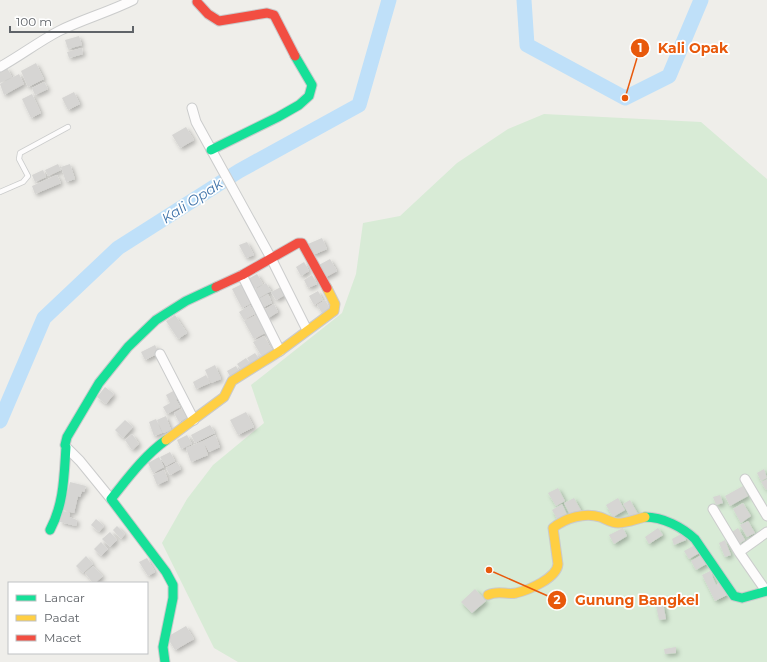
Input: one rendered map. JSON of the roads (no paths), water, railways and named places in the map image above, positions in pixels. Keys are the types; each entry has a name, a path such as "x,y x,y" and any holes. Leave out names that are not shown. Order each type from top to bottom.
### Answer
{"street":[{"path":"0,67 60,31 133,0"},
{"path":"199,1 208,14 219,21 267,13 274,14 303,71 312,85 309,96 299,105 212,150"},
{"path":"192,108 196,122 271,258 307,330"},
{"path":"50,530 60,509 64,490 65,445 67,437 99,383 128,347 156,320 172,309 204,292 242,275 298,243 302,243 335,304 334,311 280,351 232,381 224,397 155,448 141,462 111,499"},
{"path":"242,275 280,351"},
{"path":"160,354 194,420"},
{"path":"66,447 80,461 111,499 166,572 173,584 173,598 163,647 165,662"},
{"path":"745,480 767,516"},
{"path":"488,595 495,591 515,592 528,588 552,576 556,573 558,566 552,536 553,528 558,523 566,520 594,516 617,523 647,517 655,517 690,534 695,539 724,584 734,596 742,598 767,591 738,552 713,509"},
{"path":"738,552 767,532"}],"lane":[{"path":"0,192 23,182 28,176 19,159 20,153 68,127"}],"waterway":[{"name":"Kali Opak","path":"0,421 44,318 118,248 239,171 359,105 389,0"},
{"name":"Kali Opak","path":"524,0 527,45 625,98 669,76 701,0"}],"place":[{"name":"Kali Opak","path":"625,98"},
{"name":"Gunung Bangkel","path":"489,570"}]}
